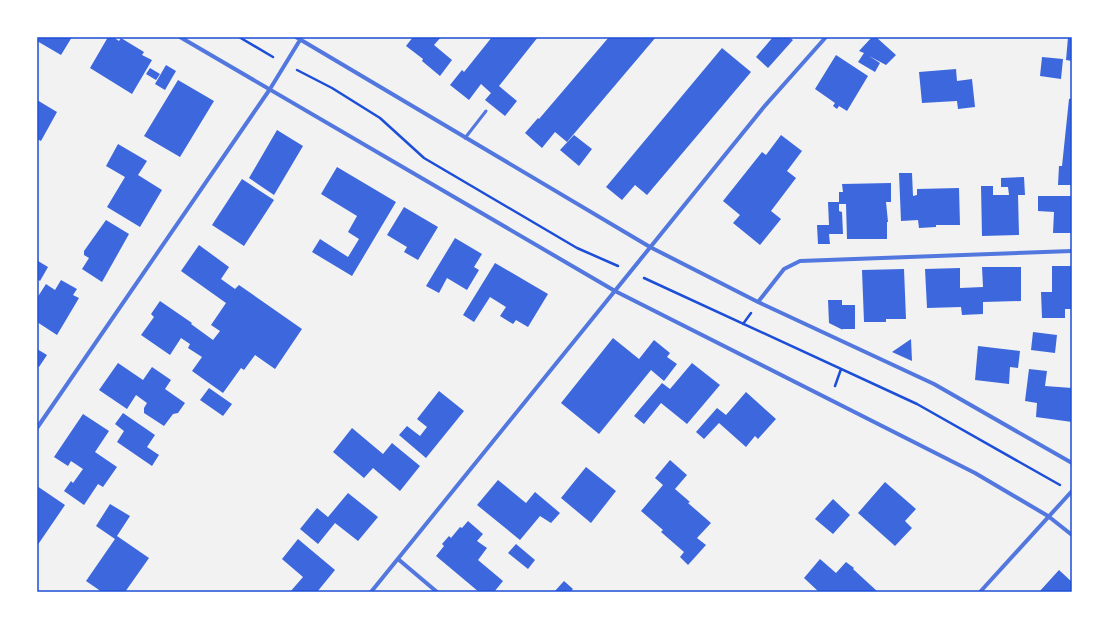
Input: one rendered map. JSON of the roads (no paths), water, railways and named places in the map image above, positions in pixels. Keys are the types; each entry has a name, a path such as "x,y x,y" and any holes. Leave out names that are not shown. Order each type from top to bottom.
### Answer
{"street":[{"path":"180,37 615,292 975,473 1048,516 1072,536"},
{"path":"296,37 650,247 758,302 934,384 1072,463"},
{"path":"371,592 763,108 826,37"},
{"path":"37,428 270,89 300,40"},
{"path":"758,302 784,269 800,261 1072,251"},
{"path":"980,592 1071,492"},
{"path":"398,559 436,592"}],"lane":[{"path":"465,138 486,111"}]}
